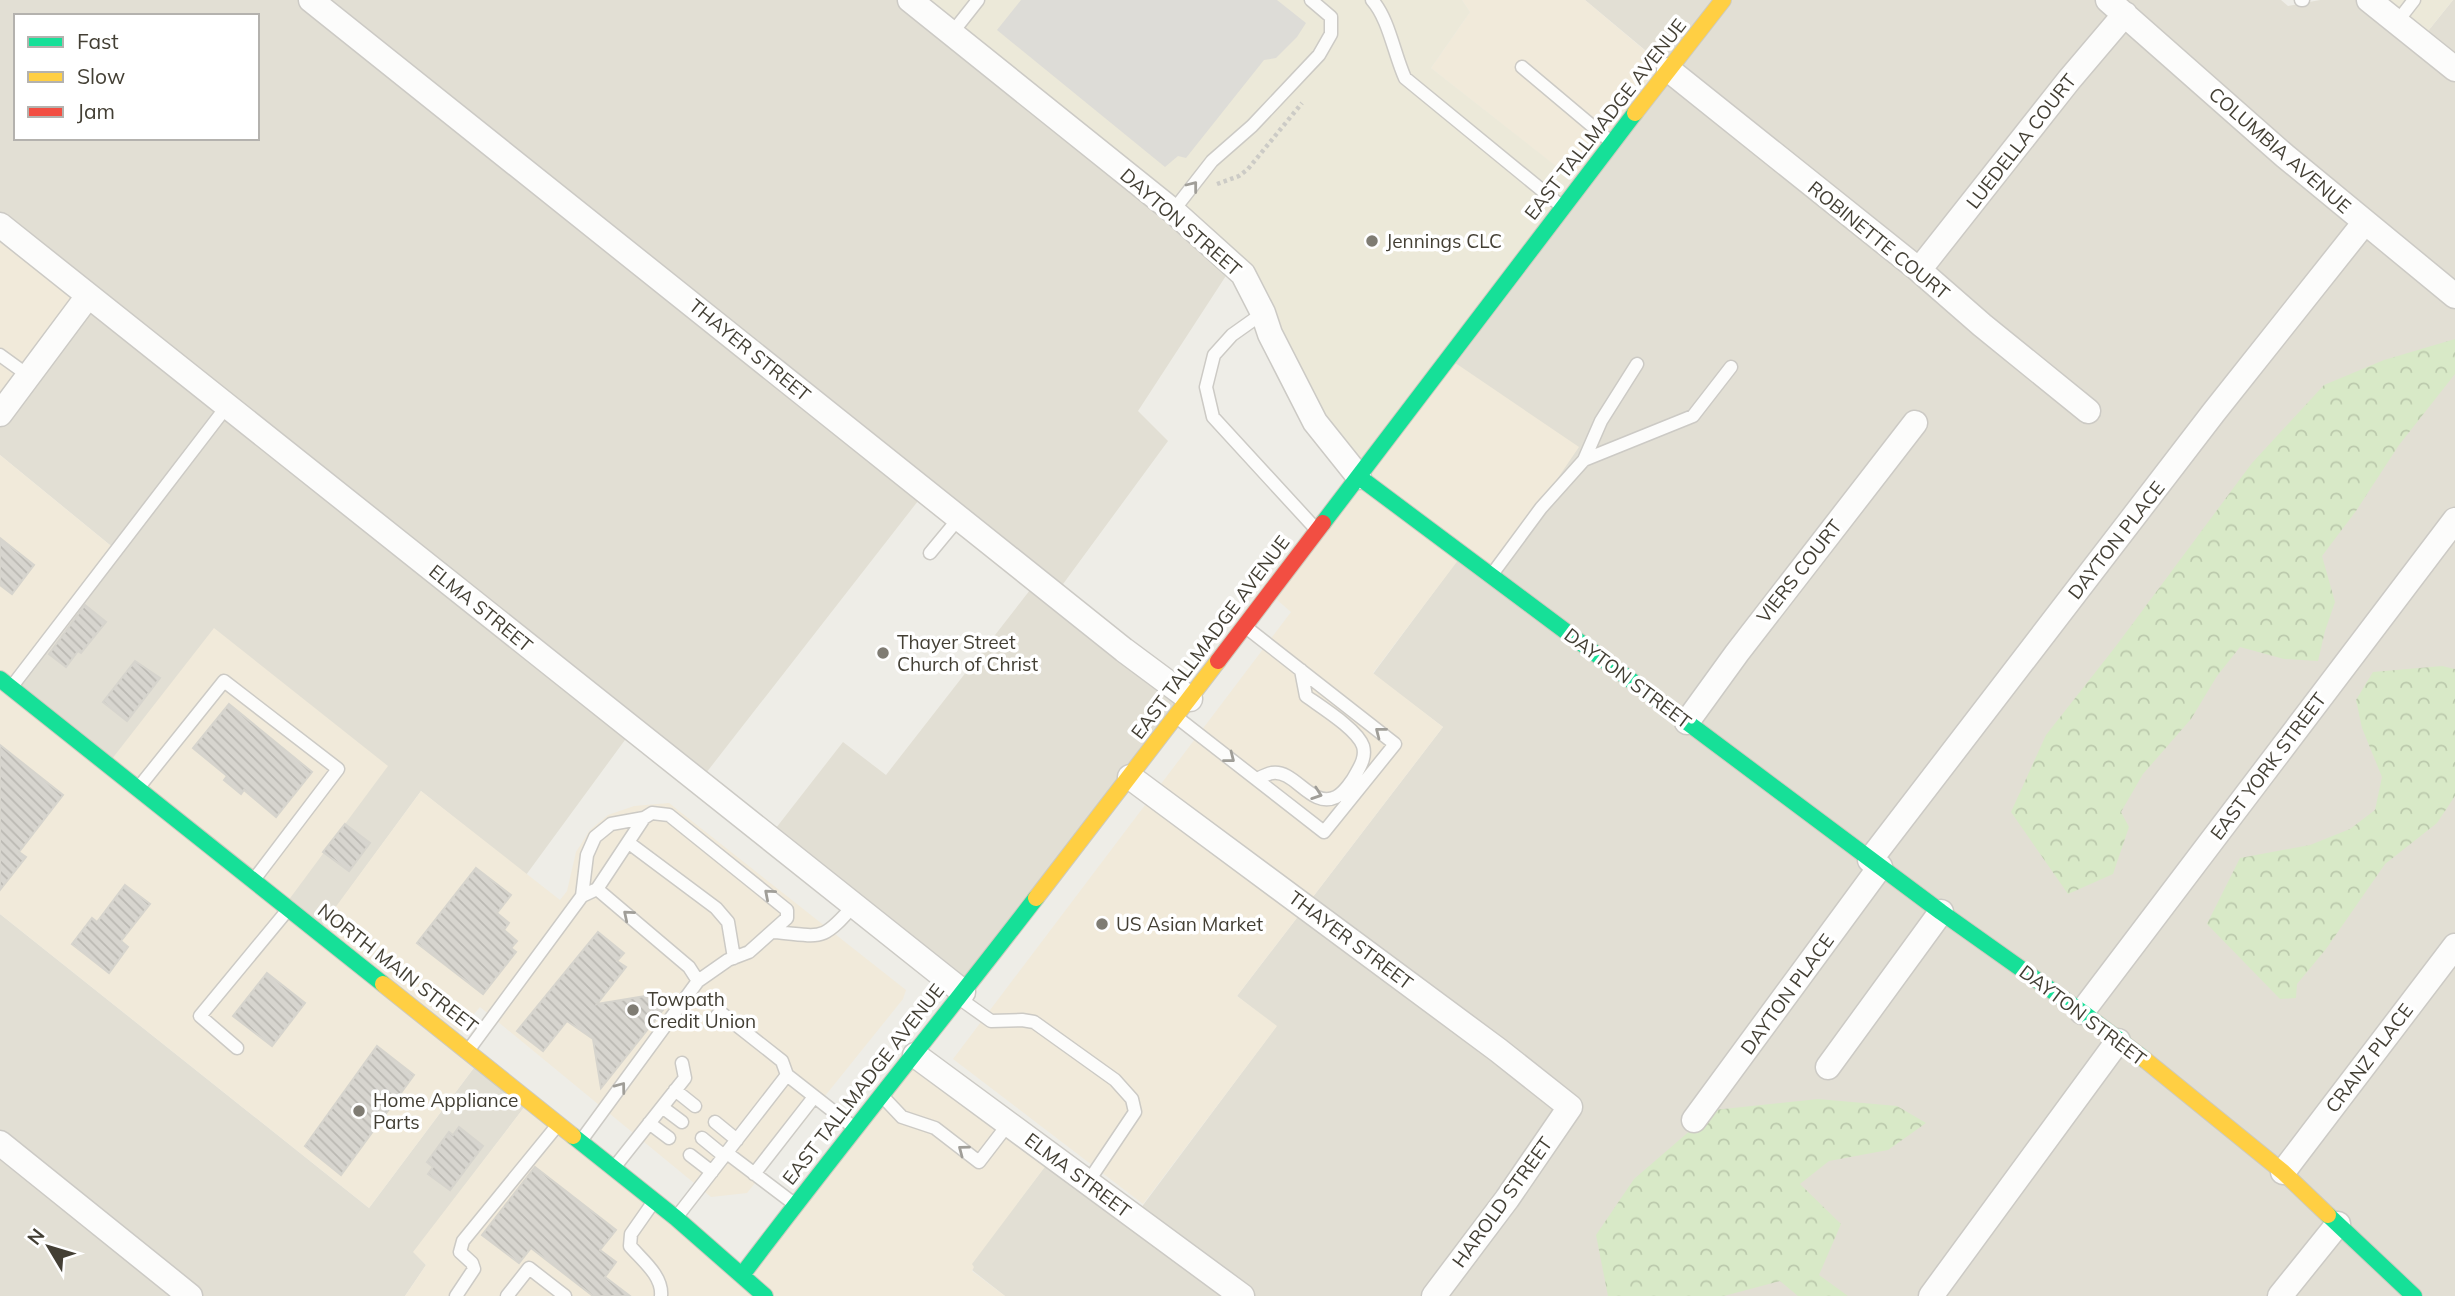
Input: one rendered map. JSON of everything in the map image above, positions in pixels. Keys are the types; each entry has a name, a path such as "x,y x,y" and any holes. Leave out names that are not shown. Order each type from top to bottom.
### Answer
{"main road":[{"name":"EAST TALLMADGE AVENUE","path":"739,1280 1130,777 1723,0"},
{"name":"DAYTON STREET","path":"1359,477 1839,834 1875,864 2082,1012 2194,1098 2283,1172 2414,1296"},
{"name":"NORTH MAIN STREET","path":"6,683 654,1200 739,1280 765,1296"}],"street":[{"name":"THAYER STREET","path":"311,0 1114,642 1183,707"},
{"name":"DAYTON STREET","path":"910,0 1173,211 1243,274 1315,422 1359,477"},
{"path":"2369,0 2455,69"},
{"name":"COLUMBIA AVENUE","path":"2116,7 2285,156 2455,296"},
{"name":"LUEDELLA COURT","path":"1919,270 2069,80 2116,7"},
{"name":"ROBINETTE COURT","path":"1669,70 1919,270 2088,411"},
{"name":"DAYTON PLACE","path":"1694,1120 1875,864 2214,412 2365,222"},
{"name":"ELMA STREET","path":"0,225 854,905 961,995"},
{"path":"0,414 88,296"},
{"name":"VIERS COURT","path":"1687,722 1914,423"},
{"name":"EAST YORK STREET","path":"2082,1012 2455,520"},
{"name":"THAYER STREET","path":"1130,777 1498,1050 1570,1107"},
{"path":"1828,1067 1941,912"},
{"name":"CRANZ PLACE","path":"2283,1172 2455,946"},
{"path":"1931,1296 2118,1041"},
{"name":"ELMA STREET","path":"915,1055 1242,1296"},
{"name":"HAROLD STREET","path":"1434,1296 1507,1199 1570,1107"},
{"path":"0,1143 190,1296"},
{"path":"2280,1296 2338,1224"}],"lane":[{"path":"952,33 978,0"},
{"path":"1173,211 1212,161 1252,126 1319,55 1331,34 1331,17 1311,0"},
{"path":"1372,0 1382,14 1405,78 1563,207"},
{"path":"2397,22 2414,0"},
{"path":"1522,67 1613,143"},
{"path":"1263,313 1232,335 1214,355 1206,387 1213,417 1317,530"},
{"path":"0,355 29,376"},
{"path":"1491,576 1541,508 1584,460 1601,421 1637,364"},
{"path":"1584,460 1693,416 1731,368"},
{"path":"6,683 227,406"},
{"path":"930,553 958,518"},
{"path":"1183,707 1257,779 1324,832 1395,744 1244,626"},
{"path":"1257,779 1273,772 1287,775 1322,799 1336,797 1352,781 1363,761 1363,746 1353,732 1306,696 1301,670"},
{"path":"138,789 224,681 338,769 253,880"},
{"path":"580,1141 698,981 734,958 749,952 787,918 787,910 669,815 652,813 644,818 611,824 595,837 587,855 582,896"},
{"path":"468,1051 582,896 597,889 644,818"},
{"path":"629,843 716,908 728,922 734,958"},
{"path":"597,889 689,967 698,981"},
{"path":"774,932 817,936 827,933 854,905"},
{"path":"237,1048 200,1016 289,909"},
{"path":"961,995 991,1021 1034,1022 1115,1080 1132,1099 1135,1112 1088,1182"},
{"path":"712,1023 720,1012 782,1061 787,1076 855,1128"},
{"path":"614,1168 685,1079 682,1063"},
{"path":"676,1218 787,1076"},
{"path":"675,1090 695,1106"},
{"path":"881,1095 902,1117 935,1128 979,1162 1009,1124"},
{"path":"754,1174 814,1097"},
{"path":"662,1107 682,1122"},
{"path":"715,1122 737,1140"},
{"path":"649,1123 669,1138"},
{"path":"456,1296 474,1269 472,1263 460,1252 463,1241 558,1124"},
{"path":"702,1138 795,1205"},
{"path":"691,1155 712,1172"},
{"path":"654,1200 631,1234 630,1246 657,1278 662,1289 661,1296"},
{"path":"508,1296 529,1268 565,1296"}],"shaded area":[{"path":"0,0 910,0 1233,265 1138,411 1168,441 1055,595 1190,699 963,992 769,837 843,742 886,775 1037,581 925,492 699,782 633,729 526,875 421,791 318,932 11,688 116,550 0,455"},
{"name":"Jennings CLC","path":"910,0 1462,0 1470,12 1431,68 1580,185 1359,477 1243,274"},
{"path":"1021,0 1277,0 1306,23 1297,37 1276,58 1264,60 1186,158 1178,156 1165,167 997,30"},
{"path":"1462,0 1585,0 1661,64 1573,180 1431,68 1470,12"},
{"path":"1585,0 2281,0 2288,6 2320,0 2369,0 2420,41 2455,0 2455,1296 1005,1296 972,1270 971,1264 1053,1156 1135,1216 1276,1027 1237,996 1443,727 1373,674 1462,554 1448,358 1669,70"},
{"path":"2369,0 2453,0 2420,41"},
{"path":"0,225 88,296 0,414"},
{"path":"1448,358 1579,447 1491,576 1462,555 1373,673 1443,727 1237,996 1277,1026 1143,1204 953,1059 1291,612 1269,593"},
{"path":"0,455 116,550 11,687 108,764 214,628 388,766 285,905 318,931 421,791 560,900 567,891 576,852 590,830 608,815 634,806 669,803 906,990 903,999 747,1193 711,1197 480,1007 453,1039 479,1061 369,1208 0,914"},
{"path":"0,914 369,1208 479,1061 529,1101 414,1252 426,1265 405,1296 0,1296"},
{"path":"915,1055 1053,1156 972,1264 972,1271 1005,1296 405,1296 426,1265 413,1252 529,1101 742,1275"}],"green space":[{"path":"2455,339 2455,374 2399,445 2356,511 2322,556 2335,602 2318,661 2284,659 2240,647 2217,676 2191,719 2143,774 2121,812 2129,827 2113,874 2068,894 2011,812 2046,735 2252,463 2324,385 2384,360"},
{"path":"2442,666 2455,669 2455,796 2437,823 2385,864 2326,949 2297,984 2296,998 2280,999 2207,924 2240,858 2310,845 2350,829 2375,810 2382,777 2362,728 2356,700 2373,672"},
{"path":"1818,1099 1897,1106 1926,1123 1888,1150 1829,1161 1800,1184 1841,1224 1819,1275 1848,1296 1798,1296 1780,1281 1724,1296 1608,1296 1596,1235 1634,1179 1714,1110"}],"building":[{"path":"0,538 34,565 12,594 0,585"},
{"path":"85,605 106,622 66,667 49,654"},
{"path":"135,661 160,678 127,721 103,702"},
{"path":"229,704 312,772 276,817 244,790 241,794 224,780 227,776 193,748"},
{"path":"0,745 63,795 19,852 26,857 0,890"},
{"path":"345,824 370,843 349,871 323,852"},
{"path":"476,868 511,895 497,913 509,923 504,930 517,941 511,948 516,952 483,994 417,943"},
{"path":"125,885 150,904 121,941 128,947 109,973 72,944 92,918 97,922"},
{"name":"Towpath Credit Union","path":"598,932 624,953 617,961 626,967 597,1004 645,996 663,1010 601,1088 593,1039 567,1021 543,1051 517,1031"},
{"path":"267,973 305,1003 272,1046 233,1016"},
{"name":"Home Appliance Parts","path":"377,1046 414,1075 341,1175 305,1146"},
{"path":"459,1127 483,1146 450,1190 428,1174 433,1167 427,1162 449,1132 453,1135"},
{"path":"535,1167 616,1230 600,1250 616,1262 605,1277 630,1296 593,1296 531,1248 519,1263 482,1235"}],"traffic: fast":[{"path":"1323,523 1635,113"},
{"path":"1359,477 1941,912 2144,1059"},
{"path":"0,679 383,984"},
{"path":"742,1275 1036,898"},
{"path":"573,1136 676,1218 765,1296"},
{"path":"2328,1215 2414,1296"}],"traffic: slow":[{"path":"1635,113 1723,0"},
{"path":"1036,898 1218,661"},
{"path":"383,984 573,1136"},
{"path":"2144,1059 2283,1172 2328,1215"}],"traffic: jam":[{"path":"1218,661 1323,523"}],"place":[{"name":"Jennings CLC","path":"1372,241"},
{"name":"Thayer Street Church of Christ","path":"883,653"},
{"name":"US Asian Market","path":"1102,924"},
{"name":"Towpath Credit Union","path":"633,1010"},
{"name":"Home Appliance Parts","path":"359,1111"}]}
